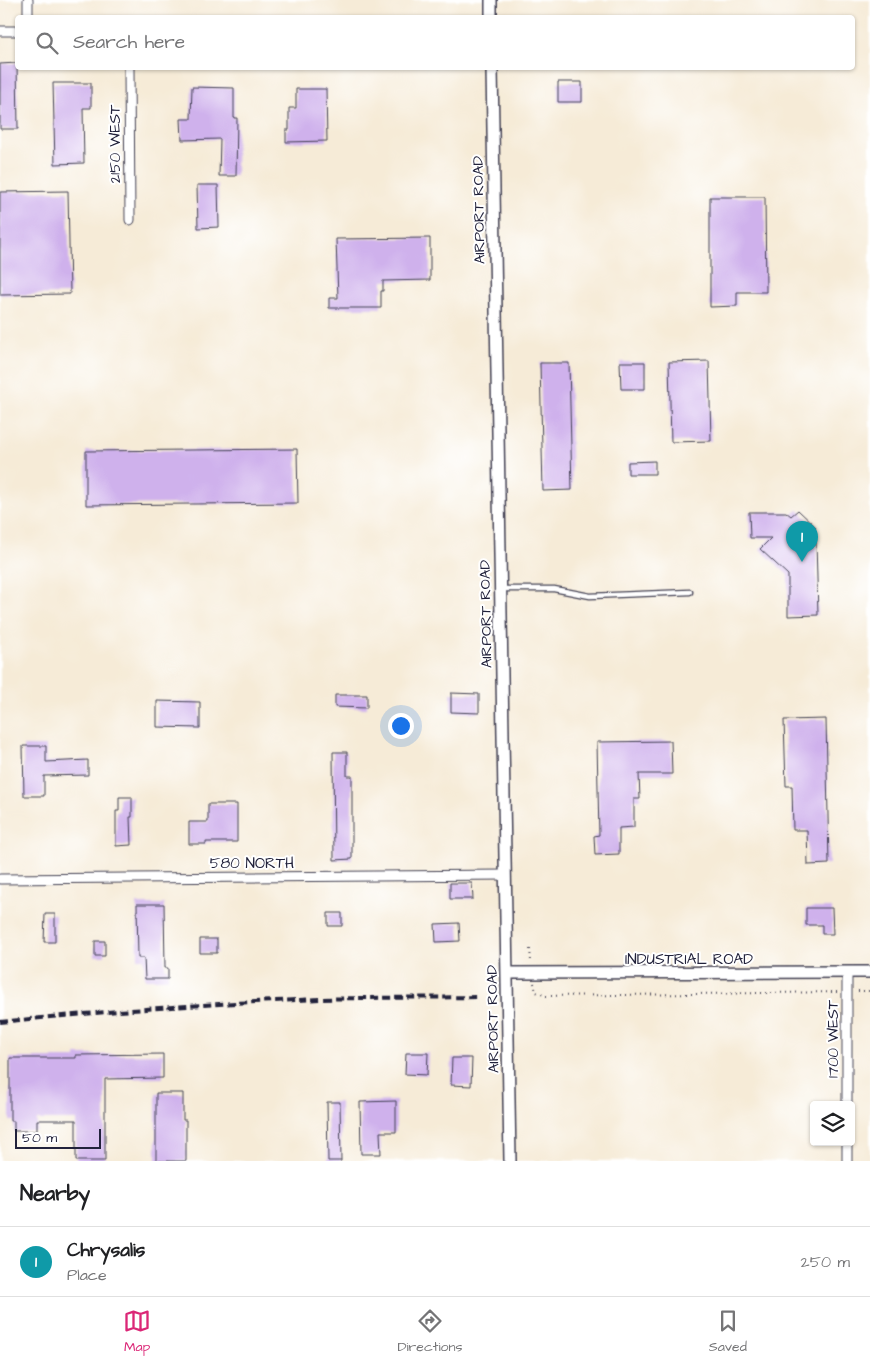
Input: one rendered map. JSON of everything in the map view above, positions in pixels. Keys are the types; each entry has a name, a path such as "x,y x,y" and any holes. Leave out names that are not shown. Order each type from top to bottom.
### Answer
{"street":[{"path":"28,0 28,15"},
{"path":"491,0 491,15"},
{"path":"0,31 15,31"},
{"name":"2150 WEST","path":"128,70 130,220"},
{"name":"AIRPORT ROAD","path":"492,70 510,1161"},
{"name":"580 NORTH","path":"0,879 505,875"},
{"name":"INDUSTRIAL ROAD","path":"507,973 870,972"},
{"name":"1700 WEST","path":"847,973 847,1101"},
{"path":"847,1146 847,1161"}],"lane":[{"path":"500,589 554,589 590,596 690,592"}],"path":[{"path":"530,949 534,990 546,996 833,992"},
{"path":"857,991 870,991"}],"building":[{"path":"15,63 15,70 17,70 18,129 0,129 0,64"},
{"path":"558,82 582,82 582,102 558,102"},
{"path":"53,83 91,83 91,108 83,108 84,163 55,164"},
{"path":"192,87 234,88 234,118 237,118 236,176 219,176 220,139 182,140 181,119 191,119"},
{"path":"296,89 326,89 327,141 286,142 286,130 289,130 289,108 296,108"},
{"path":"197,185 218,185 219,227 198,228"},
{"path":"68,191 70,294 0,295 0,192"},
{"path":"710,197 765,197 766,292 737,292 737,306 710,307"},
{"path":"430,238 430,280 383,281 381,308 329,308 329,298 338,298 336,239"},
{"path":"709,361 711,441 671,442 669,362"},
{"path":"620,362 645,362 645,389 621,389"},
{"path":"540,363 569,363 572,490 543,491"},
{"path":"297,449 298,503 86,505 86,451"},
{"path":"655,461 655,474 628,474 628,462"},
{"path":"798,510 816,527 809,534 816,541 818,615 788,616 788,575 760,549 771,538 750,538 749,512 786,512 791,516"},
{"path":"451,693 479,694 479,713 451,712"},
{"path":"335,695 367,695 367,708 335,707"},
{"path":"157,701 200,702 200,728 157,727"},
{"path":"826,719 829,864 808,865 807,830 793,830 792,786 786,786 784,720"},
{"path":"671,741 672,774 639,774 640,799 634,799 634,827 619,828 619,854 595,855 594,836 599,835 597,742"},
{"path":"23,746 46,746 46,762 88,760 88,775 44,776 44,796 24,796"},
{"path":"333,752 347,752 347,776 352,776 352,859 334,860"},
{"path":"119,797 132,797 132,817 130,817 131,845 116,846 116,811 119,811"},
{"path":"208,804 237,804 237,842 189,844 189,822 208,822"},
{"path":"450,883 472,883 473,899 450,899"},
{"path":"137,904 164,904 165,968 168,968 168,979 145,979 144,958 138,958"},
{"path":"806,908 832,908 833,934 822,934 822,925 806,925"},
{"path":"328,913 342,913 342,926 328,926"},
{"path":"45,914 55,914 55,942 44,942"},
{"path":"459,923 460,941 436,942 435,924"},
{"path":"200,939 217,939 217,953 200,953"},
{"path":"95,941 105,941 105,956 95,956"},
{"path":"406,1053 428,1053 427,1075 405,1074"},
{"path":"163,1054 163,1078 105,1079 105,1161 76,1161 76,1120 37,1120 37,1131 14,1131 14,1121 10,1121 10,1058 76,1058 76,1055"},
{"path":"452,1058 472,1058 471,1086 451,1085"},
{"path":"156,1093 183,1093 183,1120 186,1120 186,1161 156,1161"},
{"path":"396,1101 396,1132 380,1132 381,1154 361,1154 360,1102"},
{"path":"327,1102 340,1102 341,1161 328,1161"}],"railway":[{"path":"0,1022 149,1009 261,1002 342,998 476,997"}],"place":[{"name":"Chrysalis","path":"802,562"}]}
